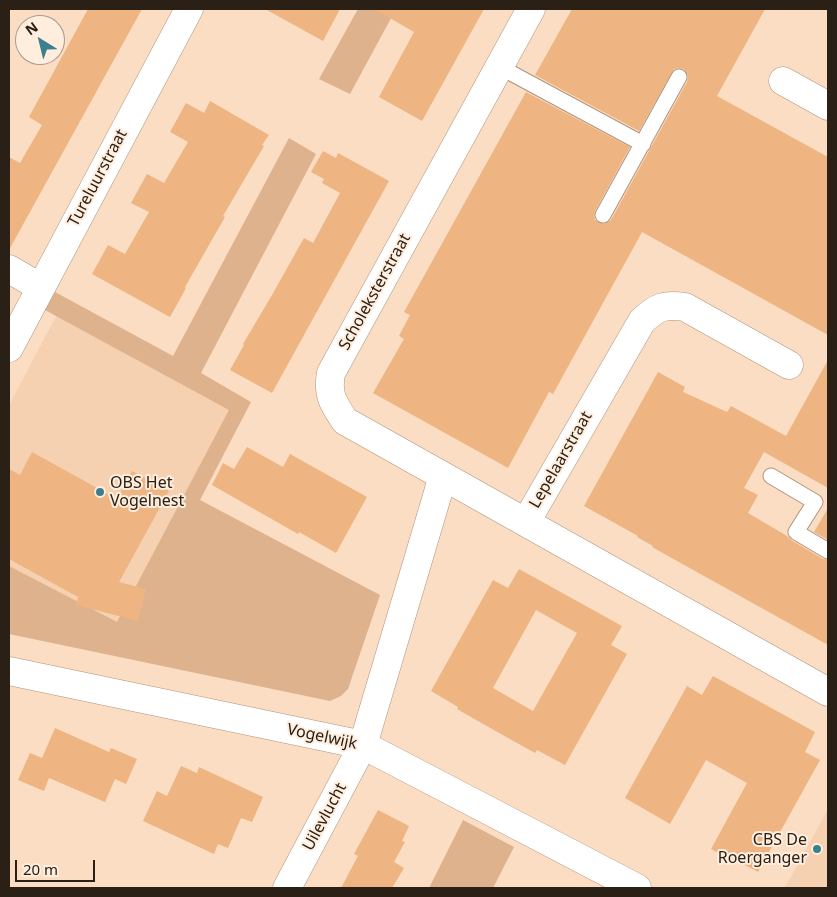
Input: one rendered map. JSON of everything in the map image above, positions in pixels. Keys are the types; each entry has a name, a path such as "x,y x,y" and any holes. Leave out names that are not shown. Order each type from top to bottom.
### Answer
{"street":[{"name":"Tureluurstraat","path":"9,348 189,9"},
{"name":"Scholeksterstraat","path":"526,522 345,420 336,407 328,387 331,373 530,9"},
{"path":"783,81 828,106"},
{"path":"9,269 40,287"},
{"name":"Lepelaarstraat","path":"789,365 685,307 672,305 655,309 642,321 526,522 828,692"},
{"path":"363,745 443,476"},
{"name":"Vogelwijk","path":"9,670 363,745 637,888"},
{"name":"Uilevlucht","path":"287,888 363,745"}],"lane":[{"path":"498,66 643,144"},
{"path":"604,215 680,77"},
{"path":"771,476 814,502 796,532 828,551"}],"shaded area":[{"path":"358,9 396,9 350,94 319,79"},
{"path":"289,138 316,154 201,373 251,402 200,500 380,595 348,689 341,696 330,701 9,634 9,566 117,622 229,410 45,310 55,292 173,356"},
{"name":"OBS Het Vogelnest","path":"60,309 238,400 118,641 9,580 9,405"},
{"name":"CBS De Roerganger","path":"828,809 828,888 785,888"},
{"path":"463,820 514,847 493,888 429,888"}],"building":[{"path":"88,9 142,9 9,250 9,157 20,163 42,125 29,117 57,65 65,65 65,51"},
{"path":"265,9 340,9 323,41"},
{"path":"374,9 484,9 422,121 379,97 414,32"},
{"path":"572,9 765,9 717,96 828,157 828,335 642,232 553,394 549,392 508,468 373,393 404,339 399,336 410,315 404,312 526,92 630,147 595,211 595,220 604,224 611,220 687,82 688,76 684,69 674,69 639,131 535,75"},
{"path":"210,101 269,135 223,216 225,217 170,317 92,274 108,245 125,254 149,212 131,203 147,174 164,183 188,142 170,132 186,103 204,113"},
{"path":"323,151 336,158 338,153 389,181 272,393 230,370 304,238 313,243 340,193 322,183 324,179 311,172"},
{"path":"828,360 828,488 764,452 744,488 758,495 748,513 823,559 828,560 828,645 652,547 638,536 584,506 658,372 685,387 683,392 727,412 731,406 786,436"},
{"path":"247,447 283,467 290,454 367,497 336,553 299,532 298,534 212,485 223,463 234,469"},
{"path":"32,452 117,499 132,471 169,491 119,582 146,589 138,621 76,605 78,597 9,559 9,469 20,475"},
{"path":"828,508 828,540 814,532"},
{"path":"519,569 622,626 611,645 627,654 565,765 537,750 535,753 457,709 458,707 431,691 493,580 508,588","holes":["536,610 577,633 533,711 493,688"]},
{"path":"713,676 815,732 805,752 820,760 758,872 711,849 747,783 706,760 670,824 625,798 687,686 702,695"},
{"path":"55,728 109,752 111,748 137,759 126,784 115,779 105,802 49,778 44,791 18,780 30,753 42,758"},
{"path":"181,766 197,773 199,767 263,797 252,822 241,818 228,848 218,844 214,854 143,821 157,791 167,796"},
{"path":"378,810 409,826 402,841 405,842 394,862 404,868 392,888 341,888 358,856 354,854"}],"place":[{"name":"OBS Het Vogelnest","path":"100,492"},
{"name":"CBS De Roerganger","path":"817,849"}]}
